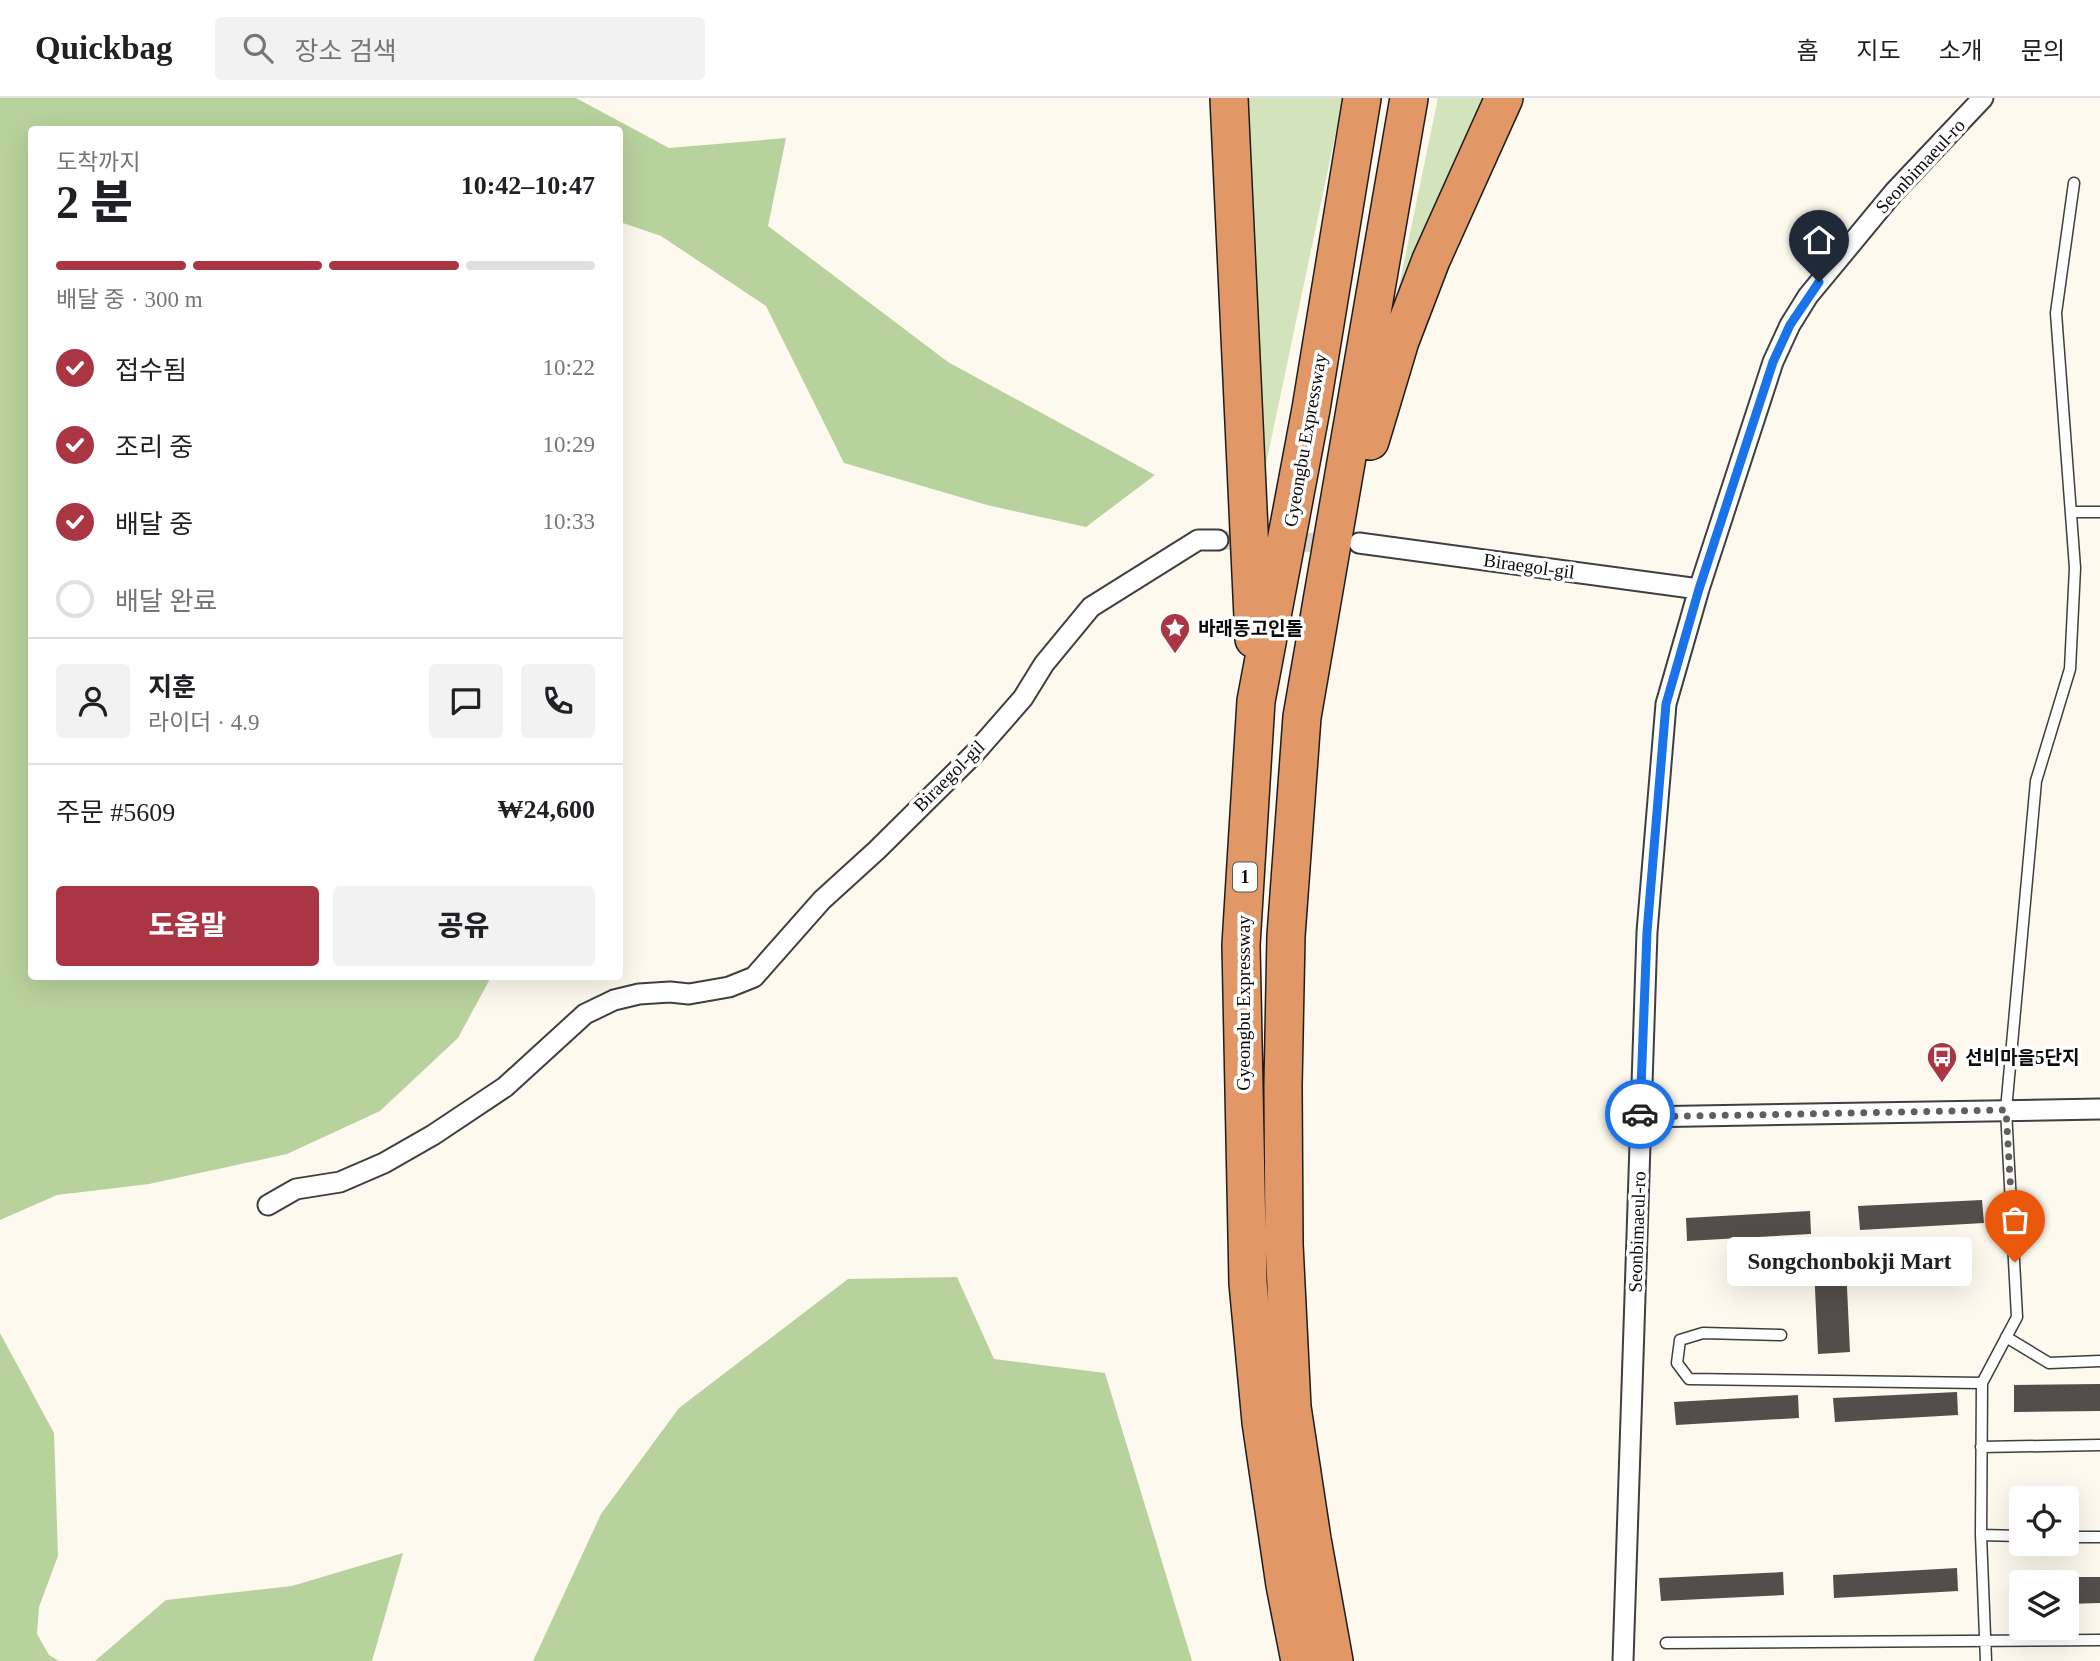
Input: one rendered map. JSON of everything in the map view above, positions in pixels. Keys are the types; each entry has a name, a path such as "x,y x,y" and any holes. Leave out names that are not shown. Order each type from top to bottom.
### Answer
{"highway":[{"path":"1228,98 1256,701"},
{"name":"Gyeongbu Expressway","path":"1300,1661 1285,1585 1261,1422 1248,1283 1241,945 1256,701 1311,409 1362,98"},
{"name":"Gyeongbu Expressway","path":"1334,1661 1292,1407 1284,1244 1286,936 1303,717 1409,98"},
{"path":"1303,717 1343,530 1400,341 1431,260 1504,98"}],"street":[{"name":"Seonbimaeul-ro","path":"1623,1661 1647,932 1666,704 1699,589 1773,362 1790,325 1808,296 1894,192 1983,98"},
{"name":"Biraegol-gil","path":"268,1205 296,1189 340,1182 384,1163 433,1135 505,1087 585,1014 614,1000 639,994 670,992 689,995 729,987 754,977 822,900 974,754 1023,698 1044,664 1091,607 1198,540 1218,540"},
{"name":"Biraegol-gil","path":"1359,543 1699,589"},
{"path":"1640,1117 2100,1109"}],"lane":[{"path":"1986,1661 1981,1535 1982,1383 2017,1317 2006,1110 2036,781 2070,669 2076,568 2056,313 2074,183"},
{"path":"2071,512 2100,512"},
{"path":"1782,1335 1703,1333 1680,1340 1677,1363 1689,1378 1982,1383"},
{"path":"2006,1337 2049,1363 2100,1361"},
{"path":"1981,1447 2100,1445"},
{"path":"1981,1535 2009,1536"},
{"path":"2079,1536 2100,1537"},
{"path":"1666,1643 1985,1643 2100,1640"}],"green space":[{"path":"0,98 576,98 669,148 786,138 768,226 948,362 1155,475 1086,527 987,505 844,463 766,306 661,236 623,223 623,126 28,126 28,980 489,980 458,1038 380,1111 287,1154 149,1184 57,1195 0,1220"},
{"path":"1242,98 1343,98 1261,488"},
{"path":"1438,98 1487,98 1394,310"},
{"path":"957,1277 994,1359 1105,1373 1192,1661 533,1661 601,1514 679,1408 848,1279"},
{"path":"0,1333 54,1433 58,1556 39,1607 37,1634 49,1655 59,1661 0,1661"},
{"path":"403,1553 372,1661 95,1661 166,1600 292,1586"}],"building":[{"path":"1982,1200 1984,1223 1860,1230 1858,1206"},
{"path":"1810,1211 1811,1234 1687,1241 1686,1218"},
{"path":"1846,1265 1850,1352 1818,1354 1814,1267"},
{"path":"2100,1384 2100,1411 2014,1412 2014,1385"},
{"path":"1957,1392 1958,1415 1835,1422 1833,1398"},
{"path":"1798,1395 1799,1418 1676,1425 1674,1402"},
{"path":"1957,1568 1958,1591 1834,1598 1833,1575"},
{"path":"1783,1572 1784,1595 1661,1601 1659,1578"},
{"path":"2079,1577 2100,1577 2100,1603 2079,1604"}],"tunnel":[{"path":"1218,540 1340,543"}],"way so far":[{"path":"1640,1114 1640,1117 2006,1110 2015,1262"}],"place":[{"name":"바래동고인돌","path":"1175,655"},
{"name":"선비마을5단지","path":"1942,1084"},
{"name":"Songchonbokji Mart","path":"2015,1262"}],"route":[{"path":"1640,1114 1647,932 1666,704 1699,589 1773,362 1790,325 1819,282"}]}
